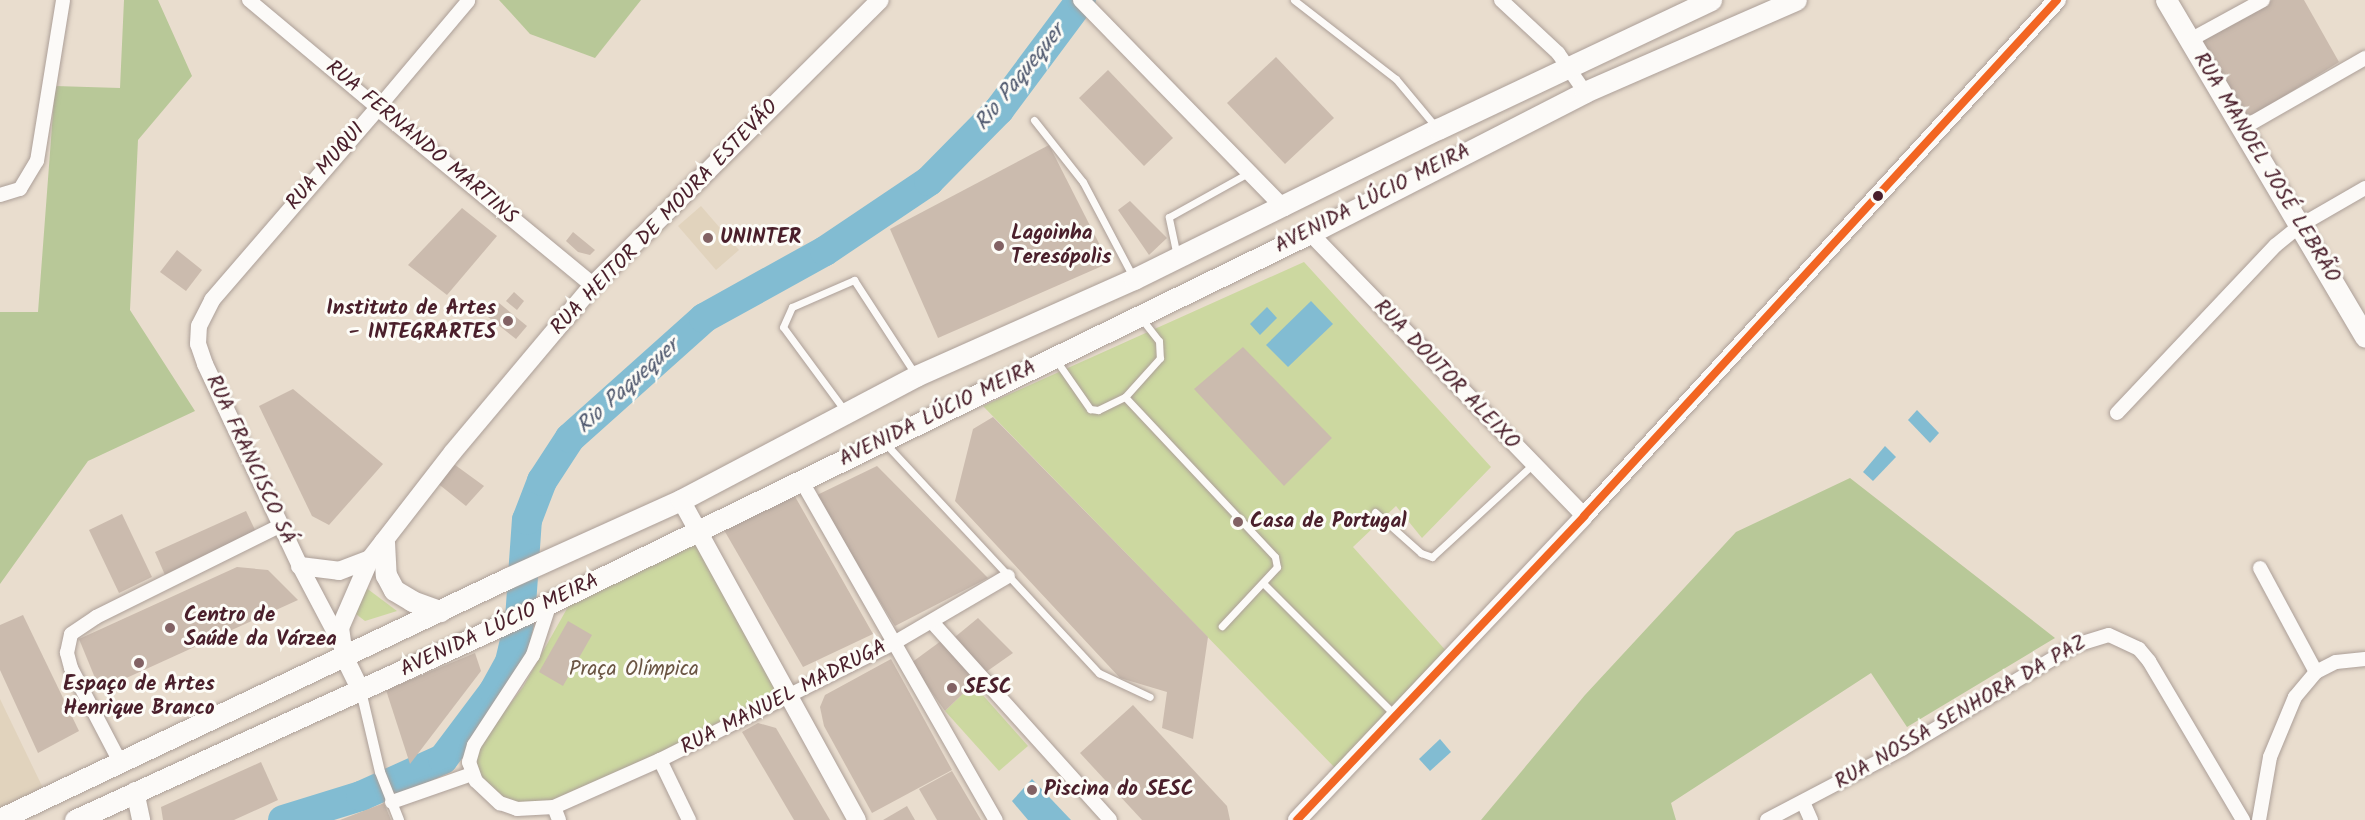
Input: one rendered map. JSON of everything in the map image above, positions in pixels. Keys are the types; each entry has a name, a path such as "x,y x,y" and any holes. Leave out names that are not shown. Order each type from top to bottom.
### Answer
{"main road":[{"name":"RUA HEITOR DE MOURA ESTEVÃO","path":"342,648 343,615 370,559 453,452 593,285 880,0"},
{"name":"AVENIDA LÚCIO MEIRA","path":"0,819 342,648 440,610 681,500 916,376 1134,279 1284,208 1438,129 1711,0"},
{"name":"AVENIDA LÚCIO MEIRA","path":"75,820 543,606 1310,233 1585,92 1796,0"},
{"path":"1297,820 1397,717 1584,516 2056,0"},
{"name":"RUA MANOEL JOSÉ LEBRÃO","path":"2166,0 2301,225 2365,337"},
{"path":"681,500 857,820"},
{"path":"384,542 386,575 394,590 412,601 440,610"},
{"path":"300,566 339,571 370,559"},
{"name":"RUA FRANCISCO SÁ","path":"342,648 361,691"},
{"path":"135,791 141,820"}],"street":[{"path":"0,195 20,189 37,161 63,0"},
{"name":"RUA FERNANDO MARTINS","path":"249,0 593,285"},
{"path":"1081,0 1284,208"},
{"path":"1501,0 1570,67 1585,92"},
{"path":"2190,40 2263,0"},
{"name":"RUA MUQUI","path":"229,279 468,1"},
{"path":"2243,128 2365,58"},
{"path":"2117,413 2251,269 2301,225 2365,188"},
{"name":"RUA DOUTOR ALEIXO","path":"1310,233 1584,516"},
{"name":"RUA FRANCISCO SÁ","path":"229,279 203,313 198,344 300,566 342,648"},
{"path":"801,480 996,820"},
{"path":"120,760 71,668 67,653 71,634 96,617 281,525"},
{"path":"2260,568 2316,672"},
{"name":"RUA MANUEL MADRUGA","path":"556,814 894,643 1008,576"},
{"path":"543,606 542,636 526,669 470,754 472,774 500,802 517,809 556,814"},
{"path":"932,622 1110,820"},
{"name":"RUA NOSSA SENHORA DA PAZ","path":"1767,820 1902,749 2076,645 2109,635 2125,640 2149,661 2243,820"},
{"path":"2259,820 2270,757 2284,716 2306,680 2316,672 2336,663 2365,659"},
{"name":"RUA FRANCISCO SÁ","path":"361,691 380,772 391,799"},
{"path":"660,760 689,820"},
{"path":"399,820 391,799 472,774"},
{"path":"1803,802 1811,820"}],"lane":[{"path":"1294,0 1396,79 1438,129"},
{"path":"1034,120 1083,182 1134,279"},
{"path":"1178,258 1169,217 1248,173"},
{"path":"846,412 783,327 792,307 854,280 916,376"},
{"path":"1055,358 1090,409 1098,410 1125,397 1160,358 1161,349 1139,316"},
{"path":"1125,397 1275,557 1277,567 1221,626"},
{"path":"883,441 1099,673 1150,697"},
{"path":"1375,512 1421,553 1432,557 1533,464"},
{"path":"1263,583 1397,717"}],"shaded area":[{"name":"UNINTER","path":"701,206 739,250 716,270 678,226"},
{"path":"0,699 43,788 0,809"}],"green space":[{"path":"124,0 158,0 192,76 138,140 130,310 195,411 88,461 0,584 0,312 38,312 55,86 120,88"},
{"path":"499,0 641,0 595,58 530,34"},
{"name":"Casa de Portugal","path":"1304,262 1491,467 1422,538 1396,506 1353,547 1448,653 1338,771 983,406"},
{"path":"1850,478 2055,638 1907,727 1871,673 1671,803 1676,820 1481,820 1585,695 1736,532"},
{"name":"Praça Olímpica","path":"697,539 777,690 661,754 552,804 507,802 488,790 476,771 475,749 523,687 569,605"},
{"path":"365,587 397,611 365,621 356,614"},
{"path":"973,684 1028,746 999,771 945,711"}],"water":[{"path":"1311,301 1333,324 1288,367 1266,345"},
{"path":"1267,307 1277,318 1260,335 1250,324"},
{"path":"1917,410 1939,433 1930,443 1908,420"},
{"path":"1885,446 1896,457 1873,481 1863,472"},
{"path":"1440,739 1451,752 1430,771 1419,759"},
{"name":"Piscina do SESC","path":"1032,779 1071,820 1028,820 1012,801"}],"building":[{"path":"2272,0 2304,0 2339,62 2246,120 2197,41"},
{"path":"1276,57 1334,118 1285,164 1227,103"},
{"path":"1108,70 1173,138 1144,166 1079,98"},
{"name":"Lagoinha Teresópolis","path":"1049,145 1109,263 938,338 890,229"},
{"path":"1130,201 1167,238 1149,255 1118,210"},
{"path":"462,208 497,236 447,295 408,265"},
{"path":"573,232 595,250 590,255 578,252 566,241"},
{"path":"177,250 202,270 186,291 160,272"},
{"path":"514,292 524,301 517,310 506,301"},
{"name":"Instituto de Artes - INTEGRARTES","path":"499,303 527,326 516,339 488,317"},
{"path":"1243,347 1332,438 1284,486 1194,389"},
{"path":"293,389 383,464 329,525 312,516 259,406"},
{"path":"993,417 1208,637 1193,739 1162,728 1167,692 1120,678 955,501 973,429"},
{"path":"451,462 484,486 466,506 436,482"},
{"path":"877,466 988,578 895,626 815,496"},
{"path":"793,493 873,634 803,667 724,530"},
{"path":"246,511 257,534 165,575 155,552"},
{"path":"122,514 152,577 119,593 89,530"},
{"name":"Centro de Saúde da Várzea","path":"237,567 268,570 298,600 100,690 79,639"},
{"path":"23,615 79,731 38,753 0,670 0,625"},
{"path":"978,618 1013,653 986,672 955,637"},
{"path":"568,621 592,635 563,686 539,672"},
{"path":"941,641 977,680 945,711 911,663"},
{"path":"475,653 481,671 410,764 386,690"},
{"path":"891,659 952,770 872,813 824,726 820,707 825,695"},
{"path":"1133,705 1227,806 1230,820 1142,820 1080,753"},
{"path":"758,723 776,728 830,820 794,820 742,732"},
{"path":"261,762 278,800 234,820 163,820 161,807"},
{"path":"952,771 981,820 937,820 919,789"},
{"path":"384,803 391,820 340,820"},
{"path":"907,806 915,820 883,820"}],"waterway":[{"name":"Rio Paquequer","path":"283,820 361,796 443,759 494,691 510,662 520,619 527,520 542,481 570,438 704,318 825,251 929,181 999,110 1081,0"}],"transit line":[{"path":"1297,820 1584,516 2057,0"}],"place":[{"name":"UNINTER","path":"708,238"},
{"name":"Lagoinha Teresópolis","path":"999,246"},
{"name":"Instituto de Artes - INTEGRARTES","path":"508,321"},
{"name":"Casa de Portugal","path":"1238,522"},
{"name":"Centro de Saúde da Várzea","path":"170,628"},
{"name":"Espaço de Artes Henrique Branco","path":"139,663"},
{"name":"SESC","path":"952,688"},
{"name":"Piscina do SESC","path":"1032,790"}]}
